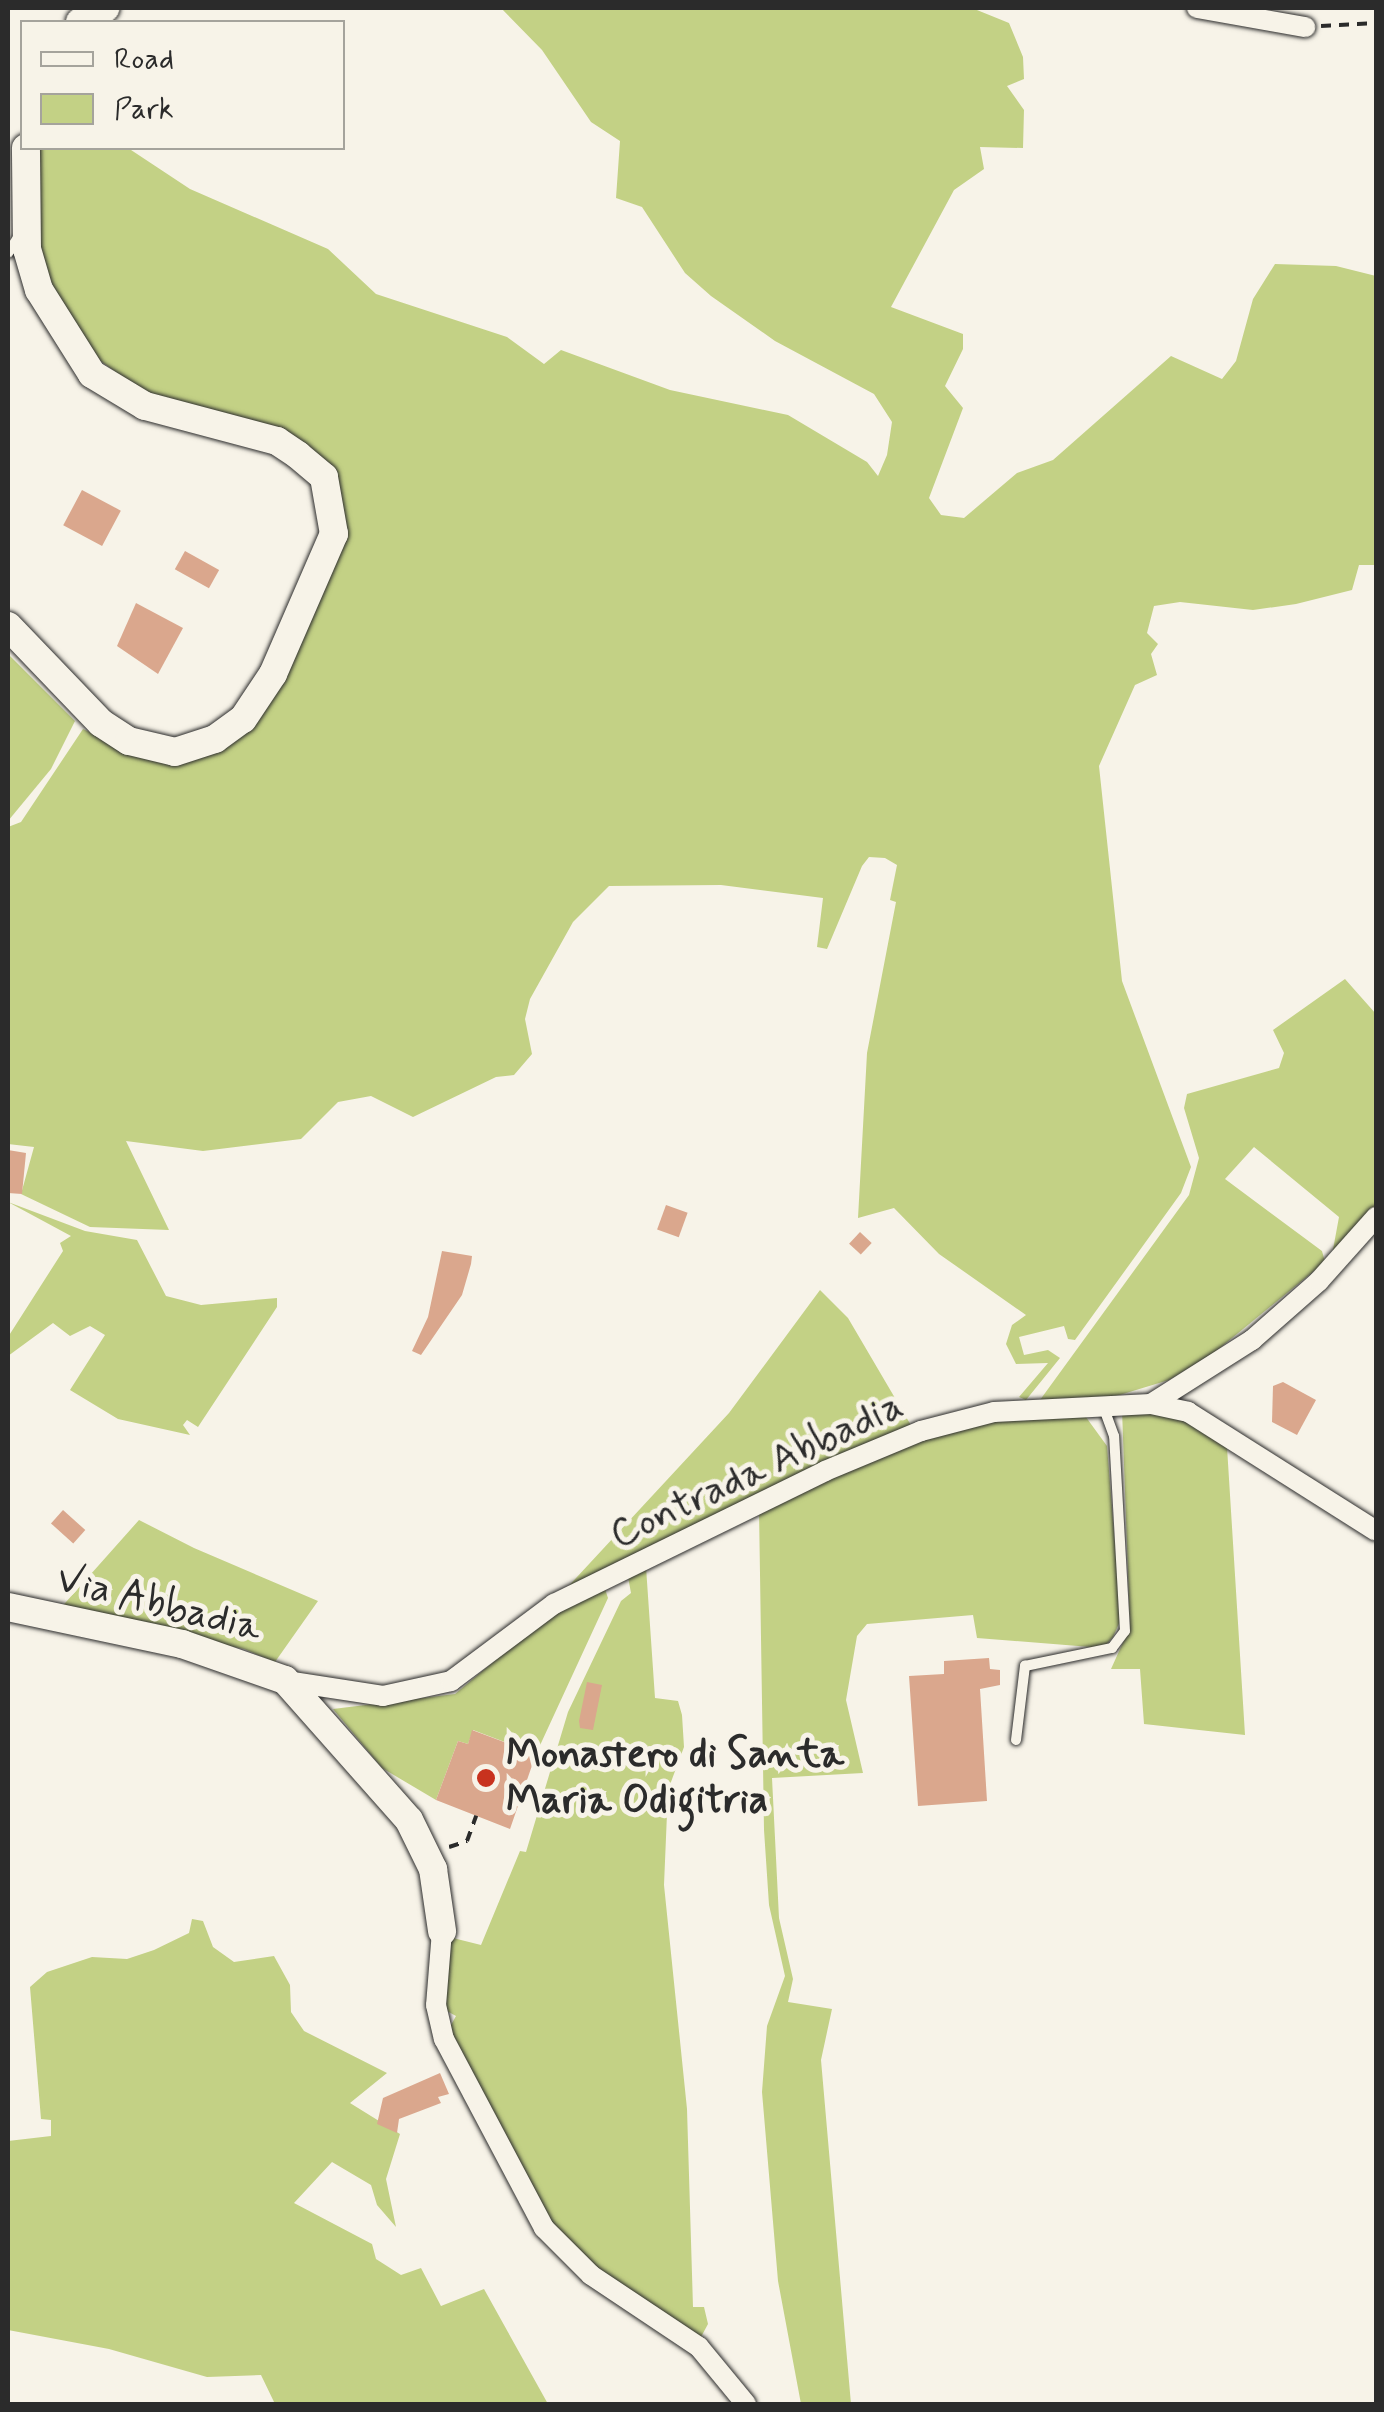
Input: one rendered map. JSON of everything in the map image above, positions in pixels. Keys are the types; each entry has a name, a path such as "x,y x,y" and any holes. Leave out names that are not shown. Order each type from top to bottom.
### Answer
{"street":[{"path":"1198,8 1305,26"},
{"path":"8,626 100,723 129,741 176,752 215,739 243,719 273,674 334,534 324,477 298,454 277,441 145,406 92,374 39,290 25,227 26,150"},
{"path":"1151,1404 1252,1340 1319,1282 1376,1217"},
{"name":"Contrada Abbadia","path":"285,1680 351,1694 418,1694 451,1681 554,1604 873,1451 994,1412 1151,1404 1188,1412 1236,1438 1376,1532"},
{"name":"Via Abbadia","path":"8,1607 182,1644 285,1680 398,1806 426,1852 442,1930"},
{"path":"442,1930 436,2005 444,2039 544,2228 591,2275 699,2347 746,2404"}],"lane":[{"path":"8,253 25,227"},
{"path":"1016,1740 1025,1666 1112,1648 1124,1631 1114,1436 1102,1405"}],"path":[{"path":"1305,26 1376,22"},
{"path":"426,1852 467,1841 476,1816"}],"green space":[{"path":"501,8 972,8 1009,23 1023,57 1024,79 1007,86 1024,110 1023,148 980,147 984,169 954,190 891,307 963,334 963,349 945,386 963,408 929,498 941,515 964,518 1017,473 1053,460 1171,356 1222,379 1236,361 1253,299 1275,264 1336,266 1376,276 1376,565 1359,565 1352,590 1296,604 1253,610 1180,602 1154,606 1147,633 1158,644 1151,654 1157,675 1135,685 1099,766 1122,981 1191,1167 1181,1193 1075,1340 1068,1339 1064,1326 1019,1337 1024,1355 1048,1350 1060,1358 1026,1400 1019,1397 1048,1363 1016,1364 1006,1344 1012,1325 1026,1315 939,1254 894,1208 858,1218 867,1053 896,902 890,900 897,865 885,858 869,857 862,866 827,949 817,947 823,898 721,885 609,886 573,922 530,999 525,1019 532,1054 514,1075 496,1077 413,1117 371,1096 338,1102 301,1139 203,1151 126,1141 169,1230 90,1227 21,1194 34,1147 8,1144 8,827 21,822 83,729 134,753 227,726 314,598 329,470 146,394 91,354 41,269 30,150 131,150 190,189 328,249 376,294 507,337 544,364 561,350 670,390 788,415 867,462 878,476 887,455 892,422 874,394 775,341 685,273 642,207 616,198 620,141 591,122 542,50"},
{"path":"8,654 75,721 51,769 8,821"},
{"path":"1345,979 1376,1014 1376,1208 1332,1255 1339,1217 1254,1147 1225,1179 1322,1251 1325,1262 1215,1352 1169,1380 1113,1397 1040,1400 1189,1195 1199,1158 1184,1108 1187,1094 1279,1068 1284,1053 1273,1030"},
{"path":"8,1202 85,1231 137,1240 166,1296 201,1305 277,1298 277,1307 198,1427 187,1420 183,1425 190,1435 118,1419 70,1390 105,1335 90,1326 70,1336 53,1323 8,1356 8,1337 63,1251 60,1243 71,1236"},
{"path":"820,1290 848,1318 912,1427 564,1591 729,1413"},
{"path":"1122,1410 1162,1413 1213,1431 1227,1447 1245,1735 1144,1724 1140,1669 1111,1669 1130,1627"},
{"path":"1083,1413 1107,1446 1121,1619 1113,1637 1103,1648 977,1638 973,1615 867,1624 857,1636 846,1700 863,1773 772,1778 779,1918 793,1979 788,2002 832,2009 821,2060 851,2404 801,2404 778,2281 762,2092 767,2026 785,1976 769,1905 764,1830 759,1510 818,1479 969,1424"},
{"path":"139,1520 318,1601 275,1662 244,1649 58,1611"},
{"path":"646,1567 655,1698 678,1701 682,1715 684,1747 668,1790 664,1885 687,2109 693,2307 704,2307 708,2324 701,2337 732,2384 567,2250 446,2034 456,2016 445,2010 448,1944 453,1938 481,1945 520,1851 526,1852 568,1712 621,1601 631,1593 628,1577"},
{"path":"605,1589 608,1598 536,1754 473,1730 468,1744 458,1741 436,1800 382,1768 333,1709 455,1694 547,1617"},
{"path":"192,1919 203,1921 213,1947 234,1962 274,1956 290,1985 291,2012 304,2031 387,2073 350,2103 400,2134 386,2179 396,2227 377,2205 371,2185 332,2162 294,2203 372,2244 376,2259 401,2275 421,2268 441,2306 484,2289 548,2404 275,2404 261,2375 207,2377 109,2349 8,2330 8,2141 51,2136 51,2120 41,2119 30,1987 47,1972 92,1957 127,1959 154,1950 189,1933"}],"building":[{"path":"82,490 121,511 102,546 63,525"},
{"path":"185,551 219,570 209,588 175,569"},
{"path":"136,603 183,628 158,674 117,646"},
{"path":"8,1150 26,1153 22,1194 8,1193"},
{"path":"666,1205 688,1213 679,1237 657,1229"},
{"path":"860,1232 872,1243 861,1255 849,1244"},
{"path":"442,1251 472,1256 471,1264 462,1295 421,1355 412,1351 428,1317"},
{"path":"1283,1382 1316,1400 1297,1435 1272,1422 1273,1386"},
{"path":"63,1510 85,1530 73,1543 51,1523"},
{"path":"989,1658 990,1669 1000,1670 1000,1685 980,1689 987,1801 918,1806 909,1676 944,1674 944,1661"},
{"path":"587,1682 602,1685 593,1730 580,1728 579,1721"},
{"name":"Monastero di Santa Maria Odigitria","path":"472,1730 536,1754 510,1829 436,1800 458,1741 468,1744"},
{"path":"440,2073 449,2094 438,2097 441,2103 399,2119 397,2133 377,2124 383,2098"}],"place":[{"name":"Monastero di Santa Maria Odigitria","path":"486,1778"}]}
